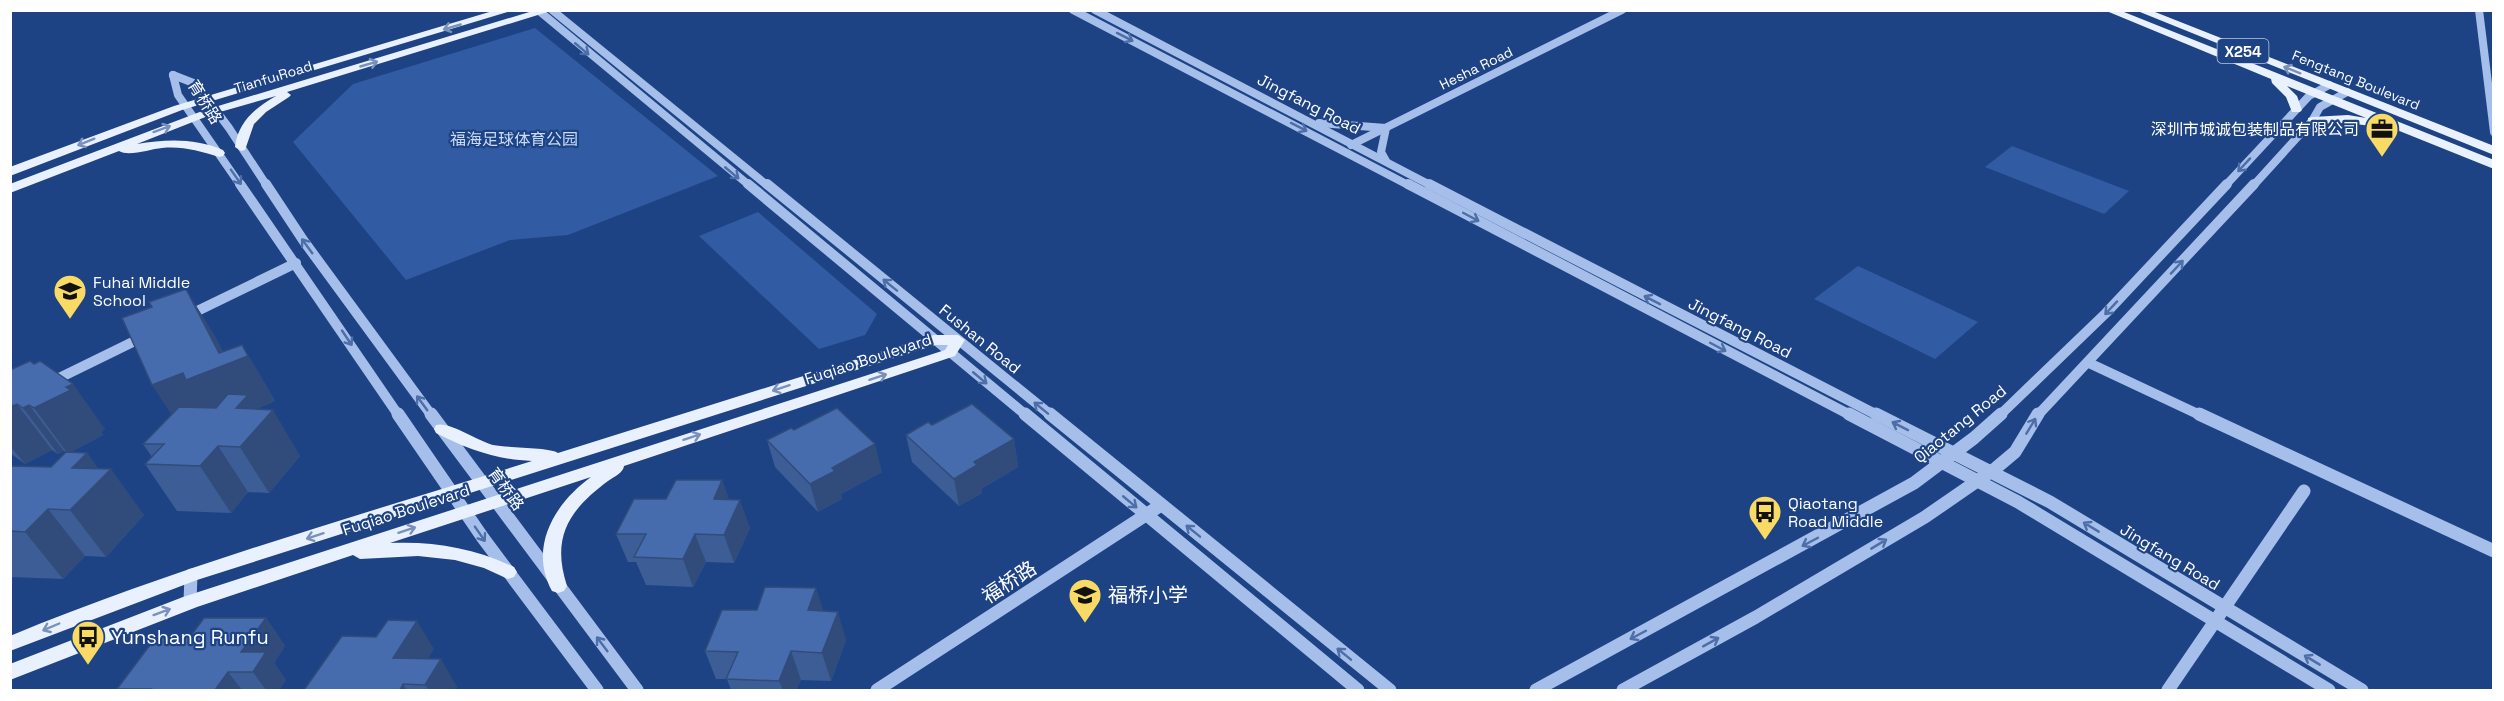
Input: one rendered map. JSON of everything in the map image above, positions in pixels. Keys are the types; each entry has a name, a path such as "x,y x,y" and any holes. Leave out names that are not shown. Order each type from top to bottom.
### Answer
{"main road":[{"name":"Tianfu Road","path":"10,189 194,117 211,105 509,10"},
{"name":"Fengtang Boulevard","path":"2109,10 2493,165"},
{"name":"Fengtang Boulevard","path":"2140,10 2493,150"},
{"name":"Tianfu Road","path":"10,172 136,122 186,106 211,105 335,74 545,11"},
{"path":"2258,70 2286,89 2296,110"},
{"path":"242,147 241,136 245,127 263,110 290,92 335,74"},
{"path":"2312,121 2348,119 2412,132"},
{"path":"67,166 125,150 172,143 207,147 219,153"},
{"name":"Fuqiao Boulevard","path":"10,644 191,575 934,340 954,347"},
{"name":"Fuqiao Boulevard","path":"10,672 190,602 654,450 954,347"},
{"path":"442,429 464,442 509,455 536,456 584,451"},
{"path":"558,586 551,560 552,538 567,510 594,482 621,465 654,450"},
{"path":"325,557 387,549 419,548 468,554 490,562 508,573"}],"street":[{"name":"Jingfang Road","path":"1073,10 2038,514 2330,690"},
{"name":"Jingfang Road","path":"1095,10 1693,321 2050,502 2362,690"},
{"name":"Hesha Road","path":"1342,150 1622,10"},
{"path":"2479,10 2493,132"},
{"name":"Fushan Road","path":"545,11 934,340"},
{"name":"Fushan Road","path":"545,11 954,347 1146,515 1358,690"},
{"name":"育桥路","path":"597,690 465,512 186,106 176,91 173,75 196,84 242,147 303,240 495,502 637,690"},
{"name":"Qiaotang Road","path":"1536,690 1826,533 1914,483 1941,464 2016,401 2106,313 2296,110 2313,93 2329,85"},
{"path":"1623,690 1766,611 1925,517 1991,472 2015,452 2039,413 2312,121 2320,107 2330,99 2347,92"},
{"path":"1308,121 1330,125 1386,128 1381,152 1386,161"},
{"path":"180,320 296,263"},
{"path":"42,387 158,330"},
{"name":"Fushan Road","path":"954,347 1161,505 1390,690"},
{"path":"2086,365 2198,412 2493,551"},
{"path":"2168,690 2304,491"},
{"name":"福桥路","path":"877,690 1161,505"},
{"path":"190,602 191,575"}],"green space":[{"name":"福海足球体育公园","path":"535,28 718,176 568,235 510,240 406,280 293,142 353,84"},
{"path":"2012,146 2129,191 2104,214 1985,167"},
{"path":"758,212 877,314 865,335 819,349 699,236"},
{"path":"1858,266 1978,322 1935,359 1814,299"}],"building":[{"path":"186,289 219,353 242,345 248,356 186,380 183,373 152,385 122,318 152,307 149,302"},
{"path":"30,361 34,364 40,361 73,384 66,387 71,390 34,408 29,405 23,408 17,404 10,407 10,370"},
{"path":"228,394 248,395 236,408 273,410 240,447 218,446 200,466 145,464 164,444 143,444 179,407 216,408"},
{"path":"972,404 1014,439 974,462 977,465 954,479 906,435 928,422 932,425"},
{"path":"837,408 875,444 832,468 835,471 810,484 767,440 791,428 794,430"},
{"path":"66,452 87,453 72,468 111,469 70,510 48,509 25,532 10,531 10,468 12,466 51,467"},
{"path":"676,480 722,480 714,499 740,500 724,535 695,534 683,559 634,557 646,534 616,534 634,499 666,499"},
{"path":"765,587 816,588 808,610 838,612 822,653 791,651 779,681 726,679 738,652 705,651 722,610 757,610"},
{"path":"204,618 266,618 241,652 266,652 253,672 228,672 215,690 117,689 156,637 190,637"},
{"path":"388,620 417,621 393,658 441,659 425,685 403,684 400,690 304,690 342,636 376,637"}],"place":[{"name":"深圳市城诚包装制品有限公司","path":"2382,158"},
{"name":"Fuhai Middle School","path":"70,320"},
{"name":"Qiaotang Road Middle","path":"1765,541"},
{"name":"福桥小学","path":"1085,624"},
{"name":"Yunshang Runfu","path":"88,666"}]}
